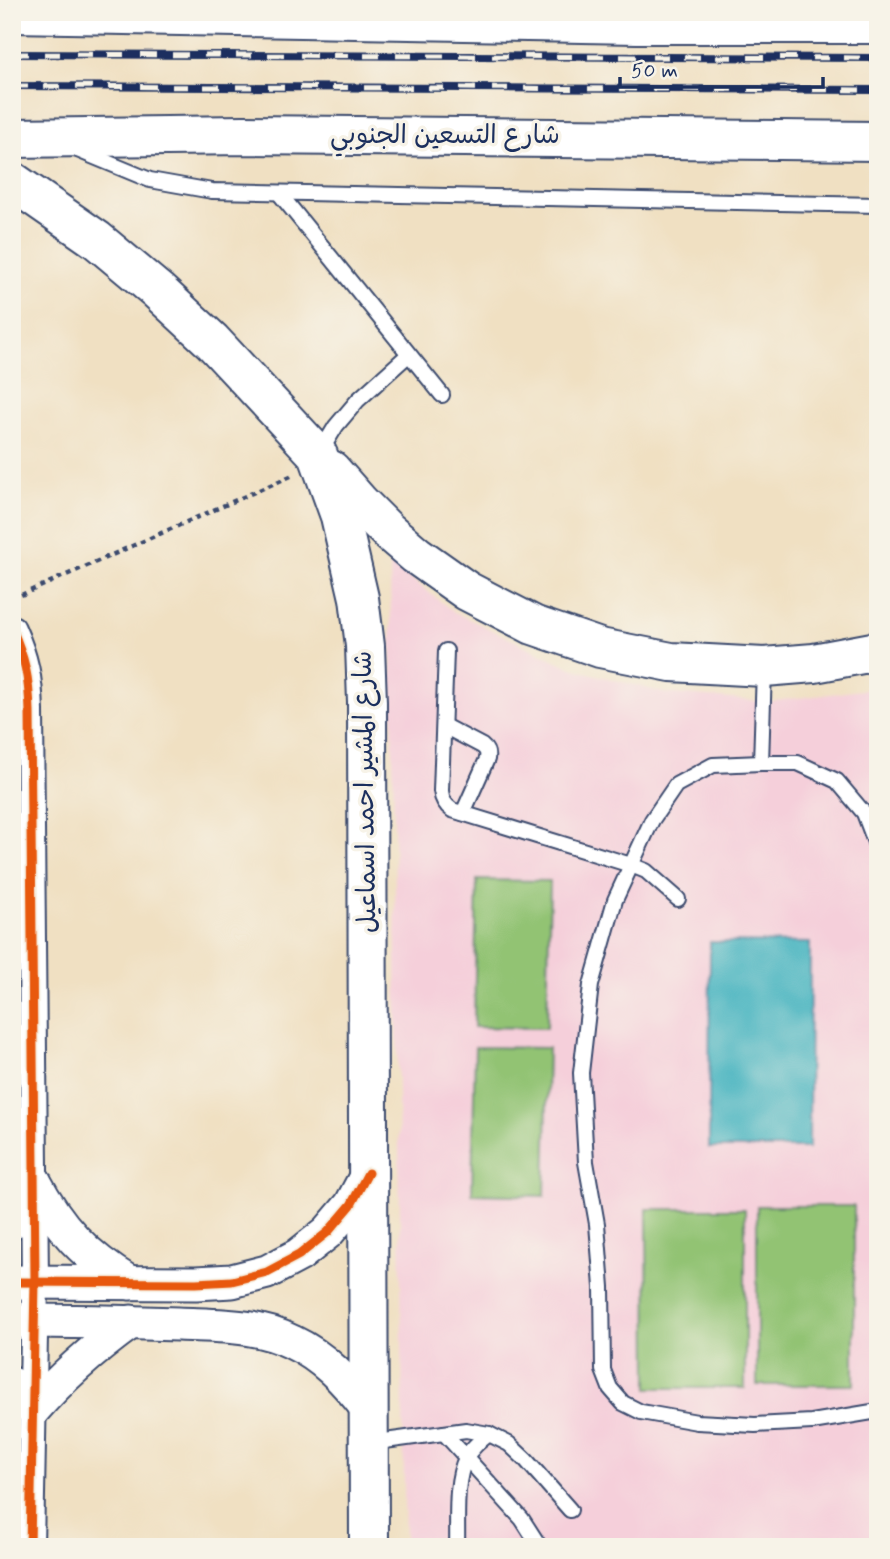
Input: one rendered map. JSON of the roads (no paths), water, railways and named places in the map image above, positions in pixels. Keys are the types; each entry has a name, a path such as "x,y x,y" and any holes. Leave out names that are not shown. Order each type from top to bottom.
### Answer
{"main road":[{"path":"12,13 637,24 725,18 878,24"},
{"name":"شارع التسعين الجنوبي","path":"30,138 352,135 878,141"},
{"name":"شارع المشير احمد اسماعيل","path":"12,181 97,240 158,291 212,341 318,456 350,553 365,646 367,702 369,1547"},
{"path":"318,456 360,503 416,555 467,591 533,625 600,648 671,662 764,667 814,663 878,650"},
{"path":"350,553 354,541 363,532 376,528 388,531"}],"street":[{"path":"12,629 23,655 29,682 22,962 34,1181 23,1321 33,1410 30,1547"},
{"path":"24,1282 196,1283 232,1281 267,1272 299,1255 328,1233 351,1205 368,1173"},
{"path":"34,1181 45,1202 74,1240 100,1264 130,1283"},
{"path":"12,1222 34,1181"},
{"path":"23,1321 225,1325 260,1329 292,1341 321,1359 346,1381 368,1426"},
{"path":"33,1410 79,1363 131,1322"},
{"path":"12,1384 33,1410"}],"lane":[{"path":"30,138 150,180 212,191 878,205"},
{"path":"279,192 442,395"},
{"path":"318,456 336,426 358,400 408,355"},
{"path":"446,651 442,799 446,805 453,810 646,871 678,899"},
{"path":"761,763 764,667"},
{"path":"443,726 482,746 488,754 463,813"},
{"path":"878,850 864,813 837,781 798,763 713,765 676,785 652,820 615,900 591,985 581,1073 586,1162 597,1224 602,1287 603,1370 610,1388 623,1403 641,1412 697,1422 755,1425 813,1422 878,1411"},
{"path":"368,1426 443,1433 466,1430 489,1434 509,1444 570,1510"},
{"path":"443,1433 522,1519 540,1547"},
{"path":"457,1547 459,1478 466,1457 476,1444 489,1434"}],"water":[{"path":"710,942 810,943 809,1148 709,1148"}],"railway":[{"path":"12,54 878,58"},
{"path":"12,86 878,90"}]}
